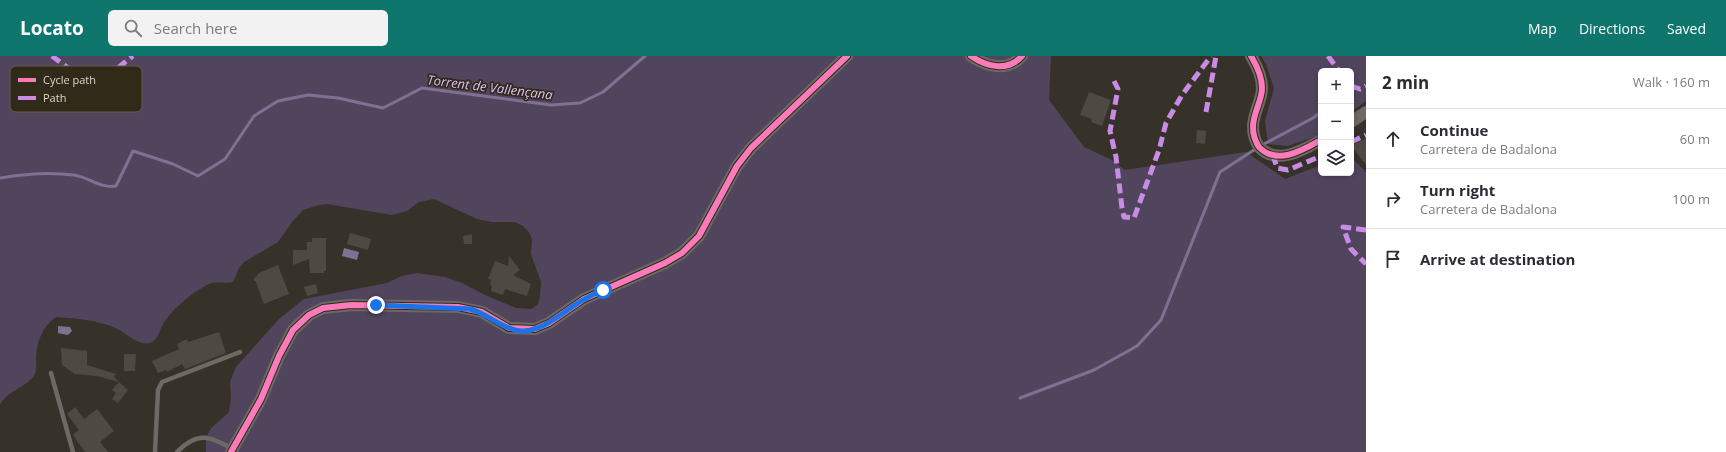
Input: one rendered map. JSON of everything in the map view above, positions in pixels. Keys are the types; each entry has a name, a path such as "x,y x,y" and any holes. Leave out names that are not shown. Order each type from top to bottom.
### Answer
{"street":[{"path":"232,450 261,399 279,356 293,330 309,315 323,308 351,305 458,307 482,312 509,328 535,329 542,327 584,299 671,260 690,246 699,236 737,166 751,148 847,56"},
{"path":"971,56 987,65 997,67 1007,65 1022,56"},
{"path":"1251,56 1262,84 1261,97 1253,126 1257,144 1264,152 1273,156 1296,153 1318,142"},
{"path":"1354,120 1366,112"}],"lane":[{"path":"154,452 158,390 162,382 240,352"},
{"path":"51,374 73,452"},
{"path":"177,452 188,441 211,437 232,450"}],"shaded area":[{"path":"0,56 1051,56 1049,100 1084,147 1112,160 1125,170 1246,152 1285,179 1318,166 1318,176 1354,176 1354,160 1366,172 1366,452 206,452 207,437 211,429 229,412 231,398 230,382 236,367 279,319 304,299 387,283 402,276 417,273 445,277 462,283 485,295 516,308 532,309 538,304 541,282 531,254 532,239 529,232 523,226 515,222 492,222 477,219 434,199 419,202 407,211 392,215 327,204 303,210 292,222 278,242 244,262 239,268 233,282 209,284 196,291 184,301 167,318 156,338 149,343 140,342 117,329 92,321 56,317 47,325 39,340 35,374 27,383 12,392 0,405"},
{"path":"1261,56 1366,56 1366,101 1354,110 1354,68 1318,68 1318,134 1288,146 1268,144 1265,121 1274,88 1266,64"},
{"path":"344,248 359,252 357,260 342,256"},
{"path":"58,326 70,327 72,331 68,335 57,333"}],"building":[{"path":"1089,92 1111,100 1102,126 1091,122 1092,119 1080,115"},
{"path":"1197,130 1206,131 1205,144 1196,143"},
{"path":"1366,138 1366,165 1354,150 1354,144"},
{"path":"350,233 371,239 368,250 347,244"},
{"path":"472,234 472,244 464,244 463,236"},
{"path":"312,238 326,238 326,271 324,271 324,273 310,273 309,259 293,265 293,250 307,250 307,242 312,242"},
{"path":"509,256 520,270 513,275 531,284 527,296 505,289 503,295 491,291 491,280 488,279 495,261 508,266"},
{"path":"278,265 289,294 264,304 256,282 253,280 259,273"},
{"path":"316,284 318,293 307,296 304,287"},
{"path":"219,332 226,353 185,369 182,364 167,372 166,370 158,373 152,361 179,349 177,344 187,339 188,342"},
{"path":"61,348 87,351 87,365 116,374 114,377 119,382 97,376 75,374 62,365"},
{"path":"124,354 136,354 135,371 124,371"},
{"path":"119,382 128,390 118,403 112,399 116,393 112,390"},
{"path":"75,407 84,419 97,409 114,431 100,442 108,452 85,452 73,435 79,430 67,414"}],"waterway":[{"name":"Torrent de Vallençana","path":"0,178 18,175 65,174 79,176 105,186 116,186 133,151 173,164 198,176 225,159 254,116 278,101 308,95 338,98 383,108 422,88 551,105 580,103 603,92 645,56"},
{"path":"1262,145 1318,114"},
{"path":"1020,398 1094,370 1137,346 1161,320 1220,172 1257,148"}],"marked path":[{"path":"52,56 66,66"},
{"path":"120,66 133,56"},
{"path":"1114,81 1118,89 1110,131 1116,157 1124,217 1134,218 1159,150 1166,123 1182,95 1211,56"},
{"path":"1206,112 1216,56"},
{"path":"1328,56 1337,68"},
{"path":"1354,87 1360,89 1366,86"},
{"path":"1354,141 1366,135"},
{"path":"1273,155 1277,168 1288,170 1318,157"},
{"path":"1366,230 1343,227 1351,249 1366,264"}],"cycle path":[{"path":"231,452 261,399 279,356 293,330 309,315 323,308 351,305 458,307 482,312 509,328 535,329 549,323 584,299 665,263 682,253 699,236 737,166 751,148 847,56"},
{"path":"971,56 984,63 997,66 1010,64 1022,56"},
{"path":"1251,56 1259,71 1262,84 1261,98 1253,122 1254,137 1259,147 1266,153 1282,156 1298,152 1318,142"}],"route":[{"path":"376,305 458,307 470,309 482,312 509,328 526,330 542,327 584,299 603,290"}]}
